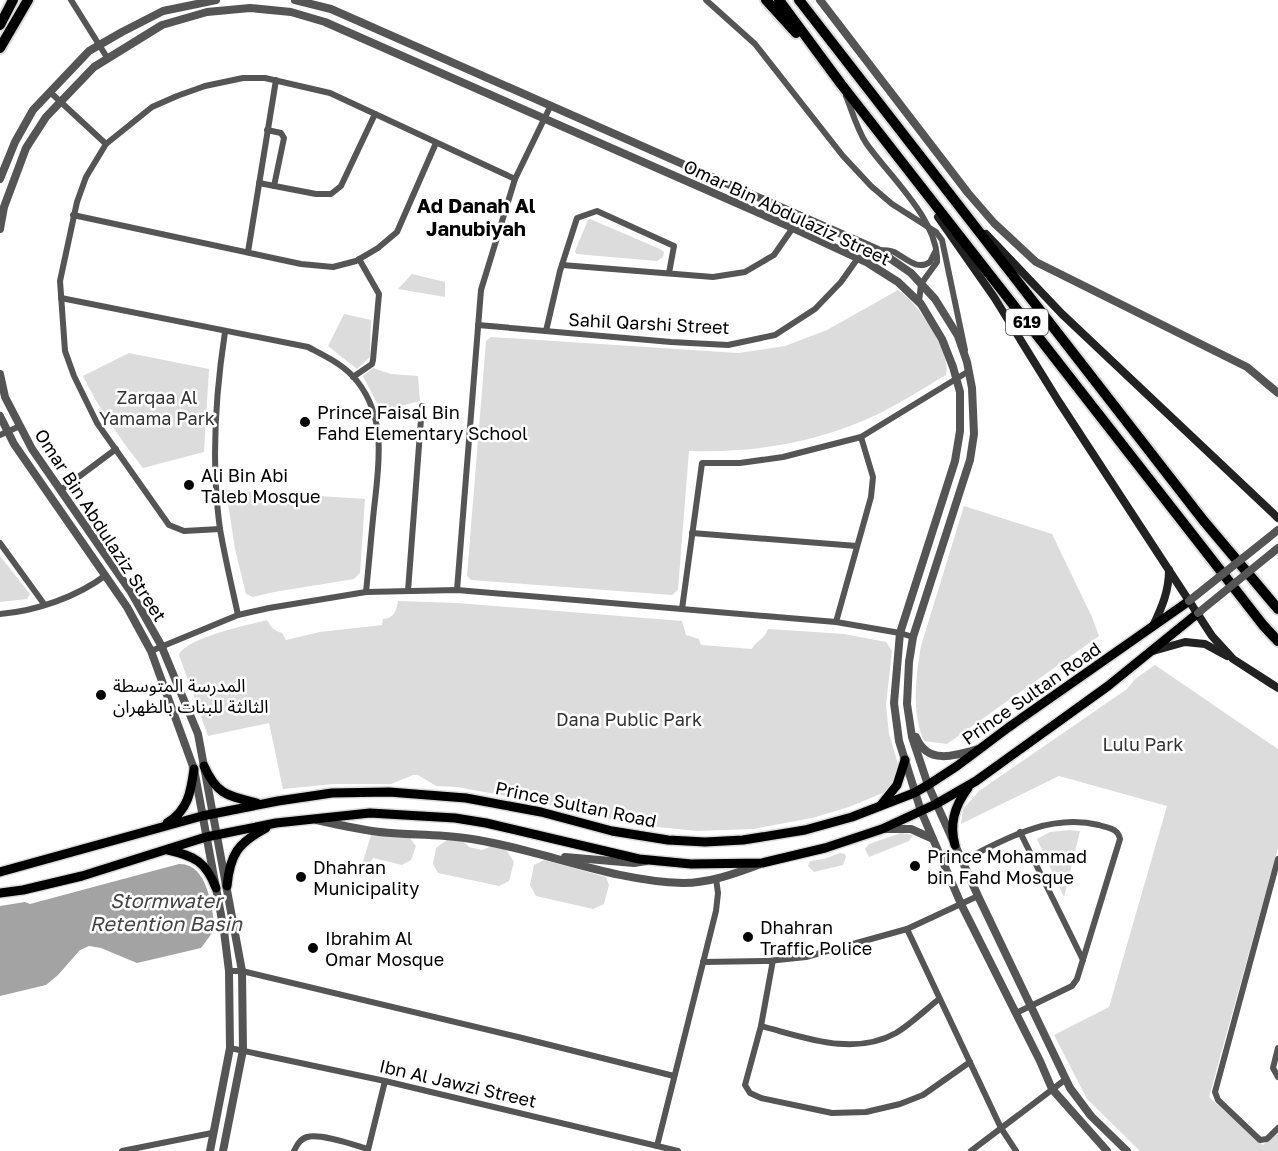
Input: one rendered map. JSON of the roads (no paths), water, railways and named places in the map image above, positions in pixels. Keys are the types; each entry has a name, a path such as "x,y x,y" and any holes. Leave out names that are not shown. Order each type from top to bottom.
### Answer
{"highway":[{"path":"0,25 13,0"},
{"path":"0,48 28,0"},
{"path":"766,0 841,84"},
{"name":"619","path":"779,0 841,84 1278,641"},
{"name":"619","path":"799,0 1203,520 1278,609"},
{"path":"806,0 834,47"}],"main road":[{"path":"872,123 961,249 1212,636 1233,659"},
{"path":"955,201 1062,314 1278,518"},
{"path":"1253,493 1278,510"},
{"path":"1153,626 1165,600 1169,584 1169,570"},
{"name":"Prince Sultan Road","path":"3,871 202,816 332,793 389,792 466,798 541,812 612,831 668,840 705,842 743,840 805,831 879,807 928,785 1189,601"},
{"name":"Prince Sultan Road","path":"0,893 23,890 114,867 206,837 276,823 370,813 455,818 519,830 649,861 691,864 762,863 825,848 881,830 936,804 971,784 1153,651 1198,613"},
{"path":"1153,651 1185,642 1205,644 1278,688"},
{"path":"879,807 897,784 905,760"},
{"path":"204,766 211,782 223,793 263,804"},
{"path":"158,829 176,818 187,803 194,769"},
{"path":"955,845 951,832 954,816 963,795 971,784"},
{"path":"227,886 231,861 240,845 276,823"},
{"path":"166,849 198,860 210,873 216,888"},
{"path":"0,898 23,890"}],"street":[{"path":"71,0 108,59"},
{"path":"0,179 15,142 33,110 89,51 163,11 216,0"},
{"path":"295,0 331,9 878,250 911,273 935,299 958,336 967,362"},
{"path":"706,0 754,44 843,156 872,186 892,204 936,232 942,240 969,371 974,434 969,460 913,637 907,704 912,737 936,804 1065,1079 1091,1116 1127,1151"},
{"path":"820,0 968,193 994,223 1036,262 1247,367 1278,393"},
{"name":"Omar Bin Abdulaziz Street","path":"0,229 4,207 26,148 46,117 94,68 162,25 207,12 250,8 291,12 325,22 793,228 858,258 898,282 919,302 942,339 960,392 960,431 955,461 900,633 894,703 899,741 914,793 961,904 1052,1089 1107,1151"},
{"path":"220,529 184,531 169,525 97,423 74,376 65,351 60,281 73,215 86,177 106,144 152,107 177,96 205,86 243,78 276,80 330,93 515,179"},
{"path":"248,252 276,80"},
{"path":"841,84 865,141 929,227 936,249 937,262 921,284 919,302"},
{"path":"50,92 106,144"},
{"path":"457,590 481,290 515,179 551,105"},
{"path":"259,183 316,194 331,194 341,186 375,114"},
{"path":"267,130 281,134 284,138 274,186"},
{"path":"73,215 301,264 333,267 359,259 398,232 436,142"},
{"path":"546,331 562,265 577,218 597,211 674,246 669,273"},
{"path":"562,265 713,277 745,272 774,255 801,216"},
{"path":"878,250 890,250 915,265 921,266 930,262 936,249"},
{"name":"Sahil Qarshi Street","path":"478,325 728,345 775,335 815,309 841,282 858,258"},
{"path":"353,377 372,364 379,294 359,259"},
{"path":"61,298 308,347 336,362 353,377 372,406 380,454 366,592"},
{"path":"225,332 218,376 215,462 220,529 238,615"},
{"path":"682,609 702,464 783,457 861,437 969,371"},
{"name":"Omar Bin Abdulaziz Street","path":"0,374 5,397 32,449 130,592 161,647 198,734 242,971 243,1050 223,1151"},
{"path":"408,591 422,406"},
{"path":"0,416 4,433 127,607 151,651 194,769 229,971 230,1048 210,1151"},
{"path":"4,433 20,426"},
{"path":"836,622 871,497 873,477 861,437"},
{"path":"61,490 116,449"},
{"name":"Prince Sultan Road","path":"1189,601 1278,530"},
{"path":"692,533 858,546"},
{"path":"0,543 44,604"},
{"path":"1198,613 1278,548"},
{"path":"0,614 23,612 88,589 106,575"},
{"path":"151,651 238,615 269,608 366,592 457,590 836,622 913,637"},
{"path":"909,716 918,742 928,753 944,758 982,747"},
{"path":"312,819 366,831 466,838 543,854 607,872 684,883 716,879 762,863"},
{"path":"962,861 1020,832 1044,825 1069,821 1092,823 1115,829 1119,833 1120,839 1077,979 1072,986 1016,1013"},
{"path":"881,830 911,829 933,838"},
{"path":"1020,832 1083,960"},
{"path":"543,854 634,863 649,861"},
{"path":"1278,859 1215,1092 1218,1100 1260,1140 1267,1139 1278,1128"},
{"path":"657,1146 716,911 718,893 716,879"},
{"path":"703,962 806,957 907,930 978,896"},
{"path":"907,930 1001,1128 1016,1151"},
{"path":"773,960 745,1085 750,1093 761,1098 832,1113 866,1112 900,1104 923,1095 970,1062"},
{"path":"229,971 242,971 674,1076"},
{"path":"760,1026 854,1046 896,1033 939,999"},
{"name":"Ibn Al Jawzi Street","path":"230,1048 385,1081 678,1151"},
{"path":"1278,1048 1273,1068 1278,1077"},
{"path":"970,1151 1065,1079"},
{"path":"294,1151 298,1143 316,1136 368,1150 385,1081"},
{"path":"122,1151 213,1133"}],"water":[{"name":"Stormwater Retention Basin","path":"179,864 189,866 196,871 207,888 210,899 215,929 201,948 137,963 101,948 89,946 80,950 46,985 0,996 0,906 25,902 30,904"}],"place":[{"name":"Prince Faisal Bin Fahd Elementary School","path":"305,422"},
{"name":"Ali Bin Abi Taleb Mosque","path":"189,485"},
{"name":"المدرسة المتوسطة الثالثة للبنات بالظهران","path":"101,695"},
{"name":"Prince Mohammad bin Fahd Mosque","path":"915,866"},
{"name":"Dhahran Municipality","path":"301,877"},
{"name":"Dhahran Traffic Police","path":"748,937"},
{"name":"Ibrahim Al Omar Mosque","path":"313,948"}],"district":[{"name":"Ad Danah Al Janubiyah","path":"476,216"}],"park label":[{"name":"Zarqaa Al Yamama Park","path":"157,407"},
{"name":"Dana Public Park","path":"629,719"},
{"name":"Lulu Park","path":"1143,744"}]}
